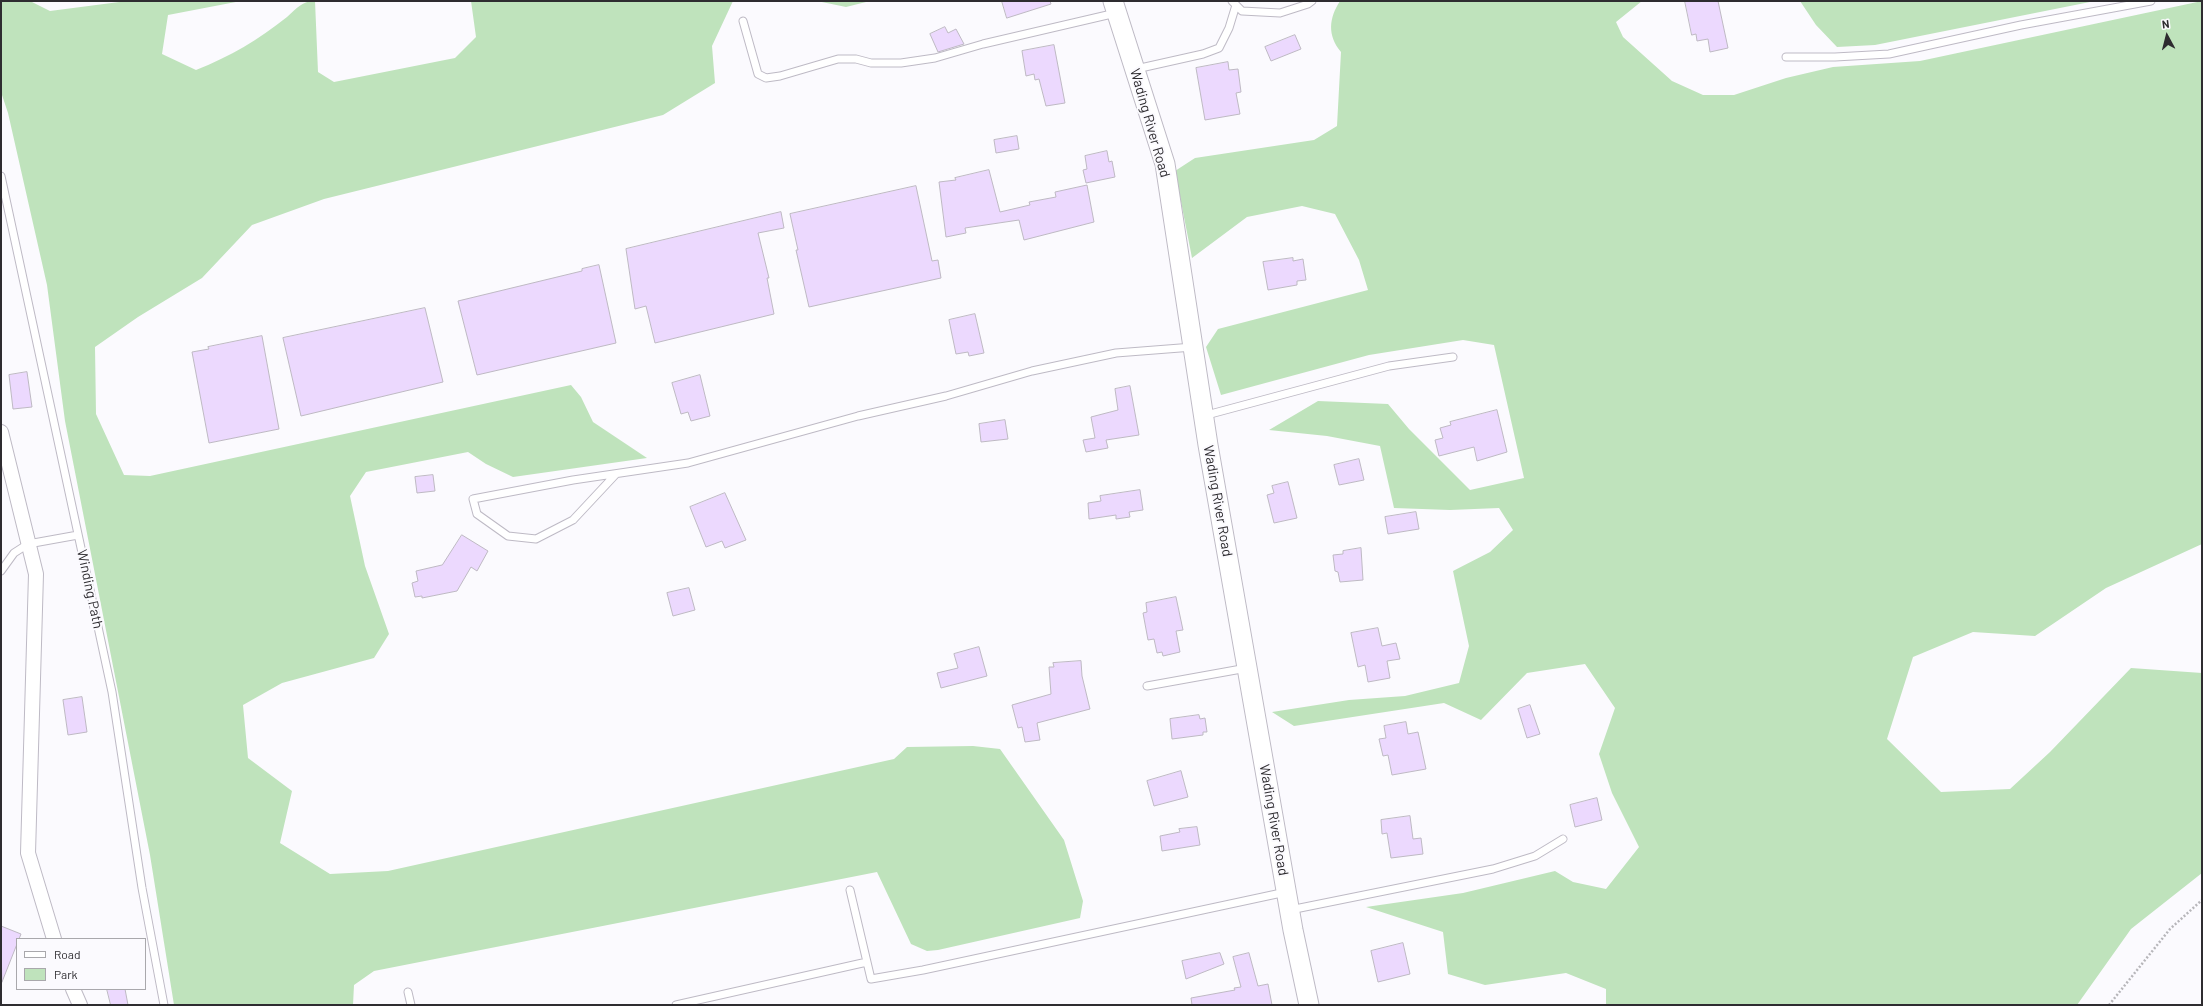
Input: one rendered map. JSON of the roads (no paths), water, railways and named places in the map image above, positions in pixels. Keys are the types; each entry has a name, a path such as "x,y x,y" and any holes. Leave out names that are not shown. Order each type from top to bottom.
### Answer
{"main road":[{"name":"Wading River Road","path":"1115,7 1165,164 1203,416 1286,892 1309,1005"}],"street":[{"path":"1,432 36,574 28,852 54,938"},
{"path":"73,990 80,1005"}],"lane":[{"path":"1234,3 1242,11 1280,13 1308,4 1312,1"},
{"path":"1786,57 1835,57 1889,54 2021,25 2151,1"},
{"path":"1135,70 1203,54 1219,48 1228,28 1234,3"},
{"path":"742,21 758,74 766,78 780,76 838,58 856,58 871,63 901,63 935,58 1115,7"},
{"name":"Winding Path","path":"1,176 112,692 142,888 164,1005"},
{"path":"616,474 573,520 536,539 508,536 476,514 473,499 573,480 688,463 858,416 946,396 1040,370 1116,353 1193,347"},
{"path":"1203,416 1389,366 1453,357"},
{"path":"1,571 14,553 28,544 78,534"},
{"path":"1147,686 1247,668"},
{"path":"1290,910 1493,869 1535,856 1563,839"},
{"path":"850,890 871,979 923,970 1286,892"},
{"path":"676,1005 867,962"},
{"path":"408,992 411,1005"}]}
